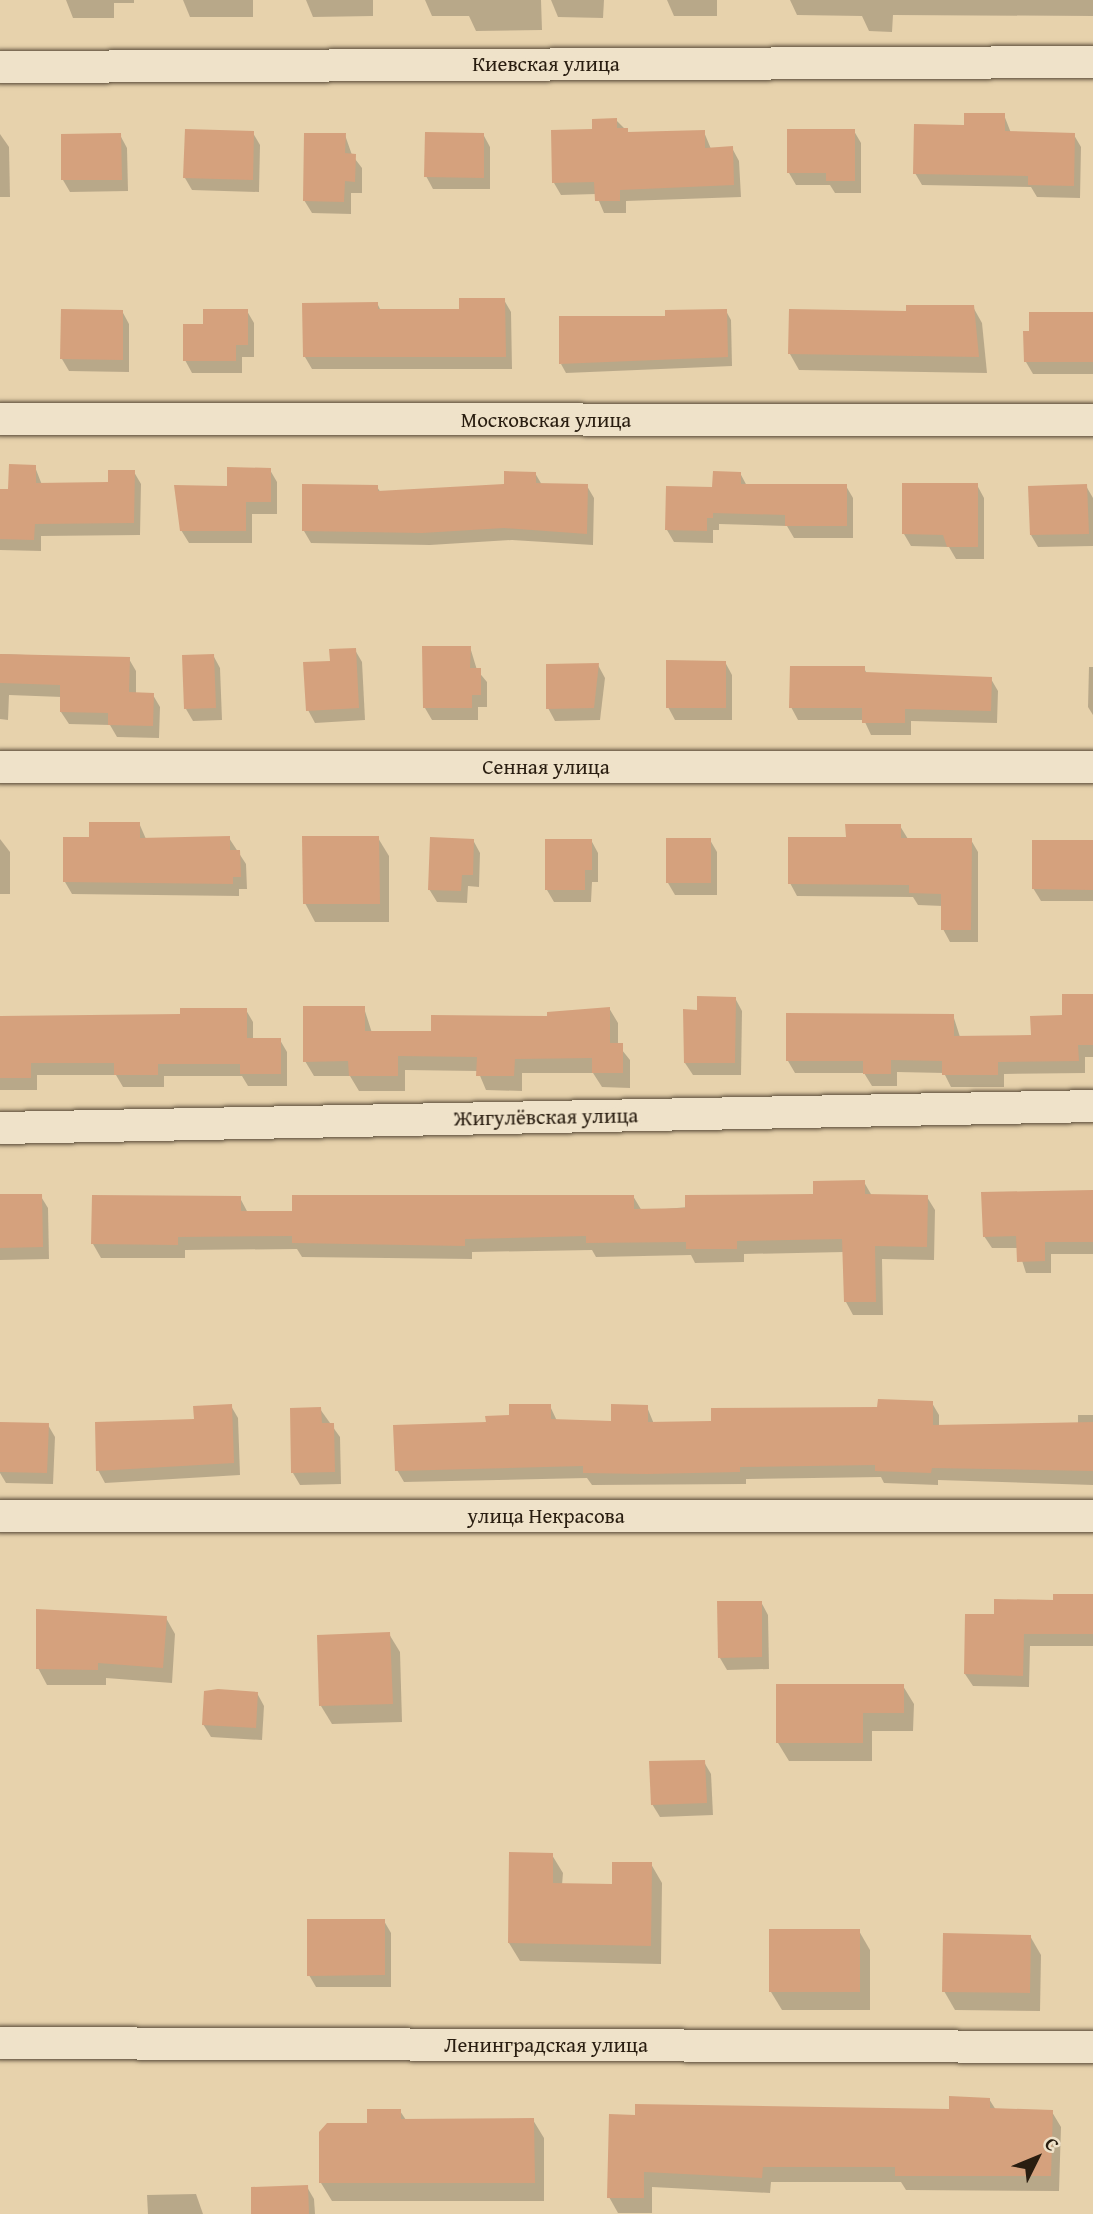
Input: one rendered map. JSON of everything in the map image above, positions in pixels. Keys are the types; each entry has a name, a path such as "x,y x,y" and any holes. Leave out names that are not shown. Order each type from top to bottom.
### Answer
{"street":[{"name":"Киевская улица","path":"0,66 1093,62"},
{"name":"Московская улица","path":"0,419 1093,420"},
{"name":"Сенная улица","path":"0,767 1093,768"},
{"name":"Жигулёвская улица","path":"0,1128 1093,1106"},
{"name":"улица Некрасова","path":"0,1516 1093,1516"},
{"name":"Ленинградская улица","path":"0,2043 1093,2047"}],"building":[{"path":"964,113 1005,113 1005,131 1075,133 1074,186 1028,185 1028,176 913,174 914,124 964,125"},
{"path":"617,118 617,128 628,128 628,132 705,130 705,148 733,146 734,185 620,190 620,201 595,201 594,182 552,183 551,130 592,129 592,119"},
{"path":"185,129 254,131 253,180 183,178"},
{"path":"787,129 855,129 855,181 826,181 826,173 787,173"},
{"path":"425,132 484,133 484,178 424,177"},
{"path":"121,133 122,180 61,180 61,134"},
{"path":"304,133 346,133 345,153 356,154 355,182 345,181 344,202 303,201"},
{"path":"459,298 505,298 506,357 303,357 302,303 378,302 378,309 459,309"},
{"path":"906,305 974,305 979,357 788,354 789,309 906,311"},
{"path":"61,309 123,310 123,360 60,359"},
{"path":"203,309 248,309 248,345 236,345 236,361 183,361 183,324 203,324"},
{"path":"727,309 728,357 559,364 559,316 665,316 665,310"},
{"path":"1029,312 1093,312 1093,362 1024,362 1023,331 1029,331"},
{"path":"9,464 36,465 36,483 108,482 108,470 135,470 134,523 35,524 34,540 0,539 0,489 8,489"},
{"path":"227,467 271,468 271,502 246,502 246,531 180,531 174,485 227,486"},
{"path":"504,471 536,472 536,483 588,484 587,534 504,528 422,533 302,531 302,484 378,485 378,491 504,484"},
{"path":"713,471 741,472 741,484 847,484 847,526 785,526 785,515 713,513 713,518 707,518 707,531 665,530 666,486 712,487"},
{"path":"902,483 978,483 978,547 947,547 943,535 902,534"},
{"path":"1087,484 1089,534 1030,535 1028,486"},
{"path":"422,646 471,646 470,668 481,668 481,695 472,695 472,708 423,708"},
{"path":"356,648 359,708 306,711 303,662 330,661 329,649"},
{"path":"0,654 130,657 129,692 154,693 153,726 108,725 108,713 60,712 60,685 0,683"},
{"path":"214,654 216,708 184,709 182,655"},
{"path":"666,660 726,661 726,708 666,708"},
{"path":"599,663 594,708 546,709 546,664"},
{"path":"790,666 865,666 865,672 992,677 991,711 905,709 905,723 862,723 862,708 789,708"},
{"path":"89,822 140,822 140,838 230,836 230,850 240,850 241,877 233,877 233,884 63,882 63,837 89,837"},
{"path":"845,824 901,824 901,838 972,838 971,930 941,930 941,894 909,893 909,885 788,884 788,837 846,837"},
{"path":"302,836 379,836 380,904 303,904"},
{"path":"430,837 474,839 473,875 462,875 461,891 428,890"},
{"path":"666,838 711,838 711,883 666,883"},
{"path":"545,839 592,839 592,870 585,870 585,890 545,890"},
{"path":"1032,840 1093,840 1093,890 1032,889"},
{"path":"1062,994 1093,994 1093,1045 1078,1045 1079,1061 998,1062 998,1075 942,1075 942,1061 891,1060 891,1074 863,1074 863,1061 786,1061 786,1013 954,1014 954,1036 1031,1035 1030,1016 1062,1015"},
{"path":"697,996 736,997 735,1063 684,1063 683,1009 697,1010"},
{"path":"303,1006 365,1006 365,1031 431,1031 431,1015 547,1016 547,1012 610,1007 610,1043 623,1043 623,1073 592,1073 592,1058 515,1059 514,1076 476,1076 477,1057 398,1056 398,1076 349,1076 348,1061 303,1062"},
{"path":"180,1008 247,1008 247,1038 281,1038 281,1074 240,1074 240,1064 158,1064 158,1075 114,1075 114,1063 31,1063 31,1078 0,1078 0,1016 180,1014"},
{"path":"865,1180 865,1194 928,1195 927,1247 875,1246 876,1302 844,1302 842,1239 737,1241 737,1249 686,1249 686,1242 586,1243 586,1236 465,1239 465,1246 292,1243 292,1236 178,1237 178,1245 91,1244 92,1195 241,1196 241,1211 292,1211 292,1195 634,1195 634,1209 685,1208 685,1195 813,1194 813,1181"},
{"path":"1093,1190 1093,1242 1045,1242 1045,1261 1017,1262 1016,1236 983,1237 981,1192"},
{"path":"0,1194 42,1194 43,1247 0,1248"},
{"path":"878,1399 933,1401 933,1425 1093,1422 1093,1471 932,1468 931,1473 875,1471 875,1465 740,1467 740,1472 647,1474 583,1473 583,1466 395,1471 393,1425 486,1422 485,1416 509,1415 509,1404 551,1404 551,1419 611,1421 611,1404 648,1405 648,1422 711,1421 711,1408 877,1407"},
{"path":"232,1404 234,1463 96,1471 95,1422 194,1419 193,1406"},
{"path":"321,1407 322,1423 334,1423 335,1472 291,1473 290,1408"},
{"path":"0,1422 49,1423 47,1473 0,1472"},
{"path":"1053,1594 1093,1594 1093,1634 1024,1634 1023,1676 964,1674 965,1614 994,1614 994,1599 1053,1600"},
{"path":"717,1601 762,1601 762,1657 718,1658"},
{"path":"36,1609 167,1616 163,1668 98,1663 98,1670 36,1669"},
{"path":"390,1632 393,1704 319,1706 317,1635"},
{"path":"776,1684 904,1684 904,1713 863,1713 863,1743 776,1743"},
{"path":"218,1689 258,1692 256,1728 202,1725 204,1691"},
{"path":"705,1760 707,1803 651,1805 649,1761"},
{"path":"509,1852 553,1853 553,1883 612,1884 612,1862 652,1862 651,1946 508,1943"},
{"path":"307,1919 385,1919 385,1975 307,1976"},
{"path":"769,1929 860,1929 860,1992 769,1992"},
{"path":"943,1933 1031,1935 1030,1993 942,1992"},
{"path":"949,2096 990,2098 990,2108 1053,2110 1051,2176 895,2176 895,2167 763,2167 762,2178 644,2172 644,2198 607,2198 609,2114 635,2115 635,2104 949,2109"},
{"path":"367,2109 401,2109 401,2119 534,2118 535,2183 319,2183 319,2132 327,2123 367,2123"},
{"path":"308,2185 309,2214 251,2214 251,2187"}]}
